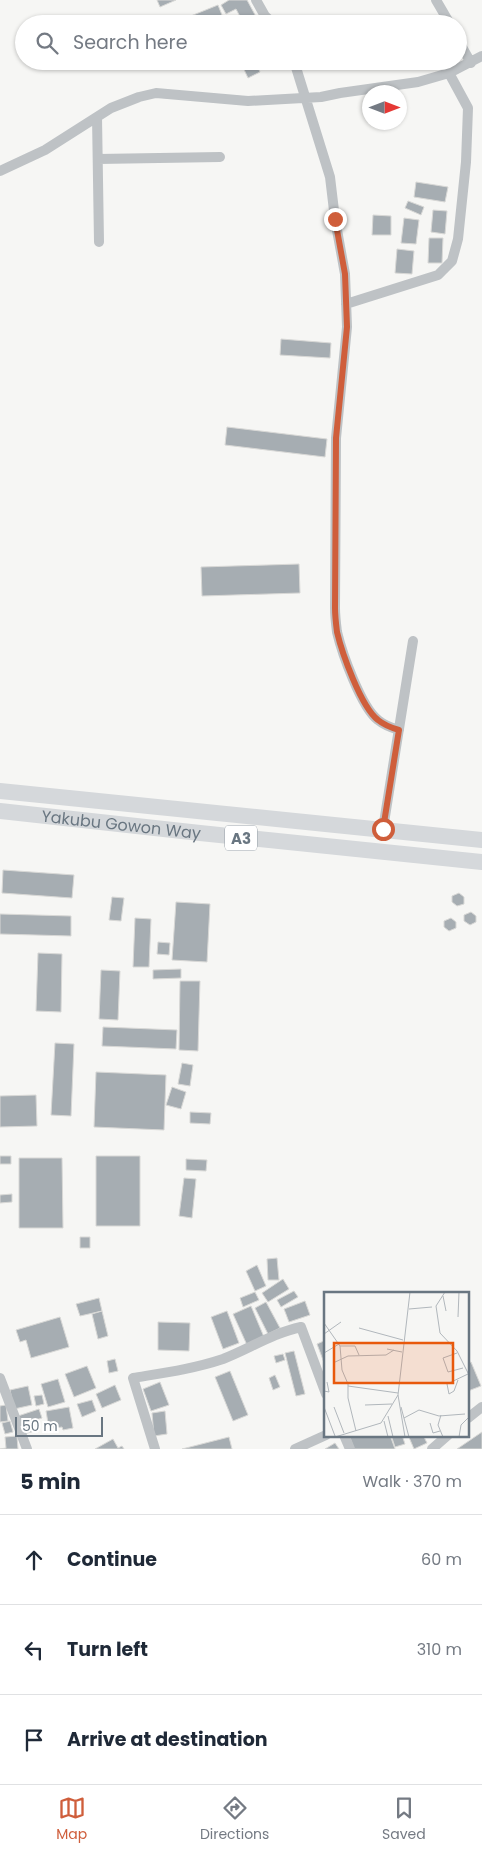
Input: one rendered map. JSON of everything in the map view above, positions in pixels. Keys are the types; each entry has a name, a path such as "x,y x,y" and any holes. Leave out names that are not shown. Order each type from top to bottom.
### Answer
{"highway":[{"name":"Yakubu Gowon Way","path":"0,791 482,840"},
{"name":"Yakubu Gowon Way","path":"0,811 482,862"},
{"path":"312,845 314,822"}],"street":[{"path":"256,0 264,15"},
{"path":"436,0 445,15"},
{"path":"467,56 471,63"},
{"path":"467,65 482,56"},
{"path":"296,70 330,177 345,274 347,327 336,438 335,608 337,630 344,657 365,705 377,720 388,727 399,730"},
{"path":"0,171 45,150 111,108 139,97 156,93 248,101 321,97 418,82 456,70"},
{"path":"346,304 438,275 452,261 459,230 466,162 468,108 450,73"},
{"path":"97,117 99,242"},
{"path":"98,159 220,157"},
{"path":"383,829 413,641"},
{"path":"155,1449 133,1378 196,1367 224,1358 288,1330 301,1327 324,1389"},
{"path":"0,1378 27,1449"},
{"path":"470,1416 482,1407"},
{"path":"295,1449 324,1436"},
{"path":"344,1436 350,1449"},
{"path":"432,1449 447,1436"}],"building":[{"path":"157,0 176,0 160,7"},
{"path":"229,0 247,0 255,15 239,15 236,9 226,14 221,5"},
{"path":"218,5 222,15 193,15"},
{"path":"244,70 259,70 260,72 248,78"},
{"path":"416,182 448,187 445,202 414,197"},
{"path":"408,201 424,207 421,215 405,208"},
{"path":"433,210 447,211 445,234 431,232"},
{"path":"373,215 391,216 391,235 372,235"},
{"path":"404,218 419,220 416,244 401,243"},
{"path":"429,238 443,238 442,263 428,263"},
{"path":"397,249 414,251 412,274 395,273"},
{"path":"281,339 331,343 330,358 280,355"},
{"path":"227,427 327,439 325,457 225,445"},
{"path":"299,564 300,593 202,596 201,567"},
{"path":"3,870 74,875 72,898 2,893"},
{"path":"459,893 464,897 464,904 457,906 452,902 452,896"},
{"path":"112,897 124,898 121,921 109,920"},
{"path":"176,902 210,904 207,962 172,960"},
{"path":"471,912 476,916 476,922 470,925 464,921 464,915"},
{"path":"0,914 71,916 71,936 0,934"},
{"path":"135,918 151,919 149,967 133,967"},
{"path":"451,918 456,922 456,928 449,931 444,927 444,921"},
{"path":"158,942 170,943 169,955 157,954"},
{"path":"38,953 62,954 61,1012 36,1011"},
{"path":"181,969 181,978 153,979 153,970"},
{"path":"101,970 120,971 118,1020 99,1019"},
{"path":"180,981 200,981 198,1051 179,1050"},
{"path":"103,1027 177,1030 176,1049 102,1046"},
{"path":"55,1043 74,1044 71,1116 51,1115"},
{"path":"182,1063 193,1065 190,1086 178,1084"},
{"path":"96,1072 166,1075 164,1130 94,1127"},
{"path":"172,1087 186,1092 181,1109 166,1105"},
{"path":"36,1095 37,1126 0,1127 0,1096"},
{"path":"190,1112 211,1113 210,1124 190,1123"},
{"path":"0,1156 11,1156 11,1164 0,1164"},
{"path":"96,1156 140,1156 140,1226 96,1226"},
{"path":"19,1158 62,1158 63,1228 19,1228"},
{"path":"186,1159 207,1160 206,1171 186,1170"},
{"path":"184,1178 196,1179 192,1218 179,1216"},
{"path":"12,1194 12,1202 0,1203 0,1195"},
{"path":"80,1237 90,1237 90,1248 80,1248"},
{"path":"277,1258 279,1280 268,1280 267,1259"},
{"path":"257,1265 266,1286 255,1291 246,1271"},
{"path":"283,1279 289,1289 268,1302 262,1293"},
{"path":"294,1291 298,1297 281,1307 277,1300"},
{"path":"255,1292 259,1300 243,1307 240,1298"},
{"path":"99,1298 102,1311 80,1316 76,1304"},
{"path":"305,1301 310,1315 289,1322 284,1309"},
{"path":"266,1302 280,1328 268,1334 255,1308"},
{"path":"251,1306 264,1337 247,1345 233,1314"},
{"path":"102,1311 108,1336 98,1339 92,1314"},
{"path":"227,1311 239,1343 223,1349 211,1317"},
{"path":"60,1317 69,1347 31,1358 26,1340 20,1342 16,1330"},
{"path":"158,1322 190,1323 189,1351 158,1350"},
{"path":"324,1341 324,1363 317,1344"},
{"path":"294,1351 305,1394 296,1396 285,1353"},
{"path":"283,1354 285,1360 276,1363 274,1356"},
{"path":"115,1359 118,1371 109,1373 107,1361"},
{"path":"470,1362 481,1386 470,1390"},
{"path":"87,1366 96,1388 74,1397 65,1374"},
{"path":"230,1371 248,1415 233,1421 215,1377"},
{"path":"275,1375 280,1387 273,1390 269,1378"},
{"path":"58,1379 65,1402 48,1407 41,1384"},
{"path":"160,1382 169,1405 151,1411 143,1389"},
{"path":"115,1385 121,1400 102,1408 96,1394"},
{"path":"28,1386 32,1405 14,1409 10,1390"},
{"path":"42,1395 44,1404 36,1406 34,1396"},
{"path":"92,1400 96,1411 82,1417 77,1404"},
{"path":"6,1405 8,1421 0,1422 0,1406"},
{"path":"69,1407 73,1428 63,1430 62,1427 49,1429 46,1411"},
{"path":"39,1409 42,1418 32,1421 35,1431 24,1434 18,1416"},
{"path":"165,1411 167,1434 154,1436 152,1413"},
{"path":"10,1421 13,1432 5,1434 2,1423"},
{"path":"482,1432 482,1449 457,1449"},
{"path":"17,1436 18,1449 0,1449 6,1448 5,1437"},
{"path":"349,1436 390,1436 395,1449 354,1449"},
{"path":"391,1436 402,1436 405,1444 395,1447"},
{"path":"408,1436 424,1436 427,1443 414,1449"},
{"path":"229,1437 232,1449 182,1449"},
{"path":"113,1439 118,1448 122,1446 124,1449 95,1449"},
{"path":"335,1443 339,1449 325,1449"}],"route":[{"path":"335,219 345,274 347,327 340,382 336,438 335,608 337,630 344,657 365,705 377,720 388,727 399,730 383,829"}]}
